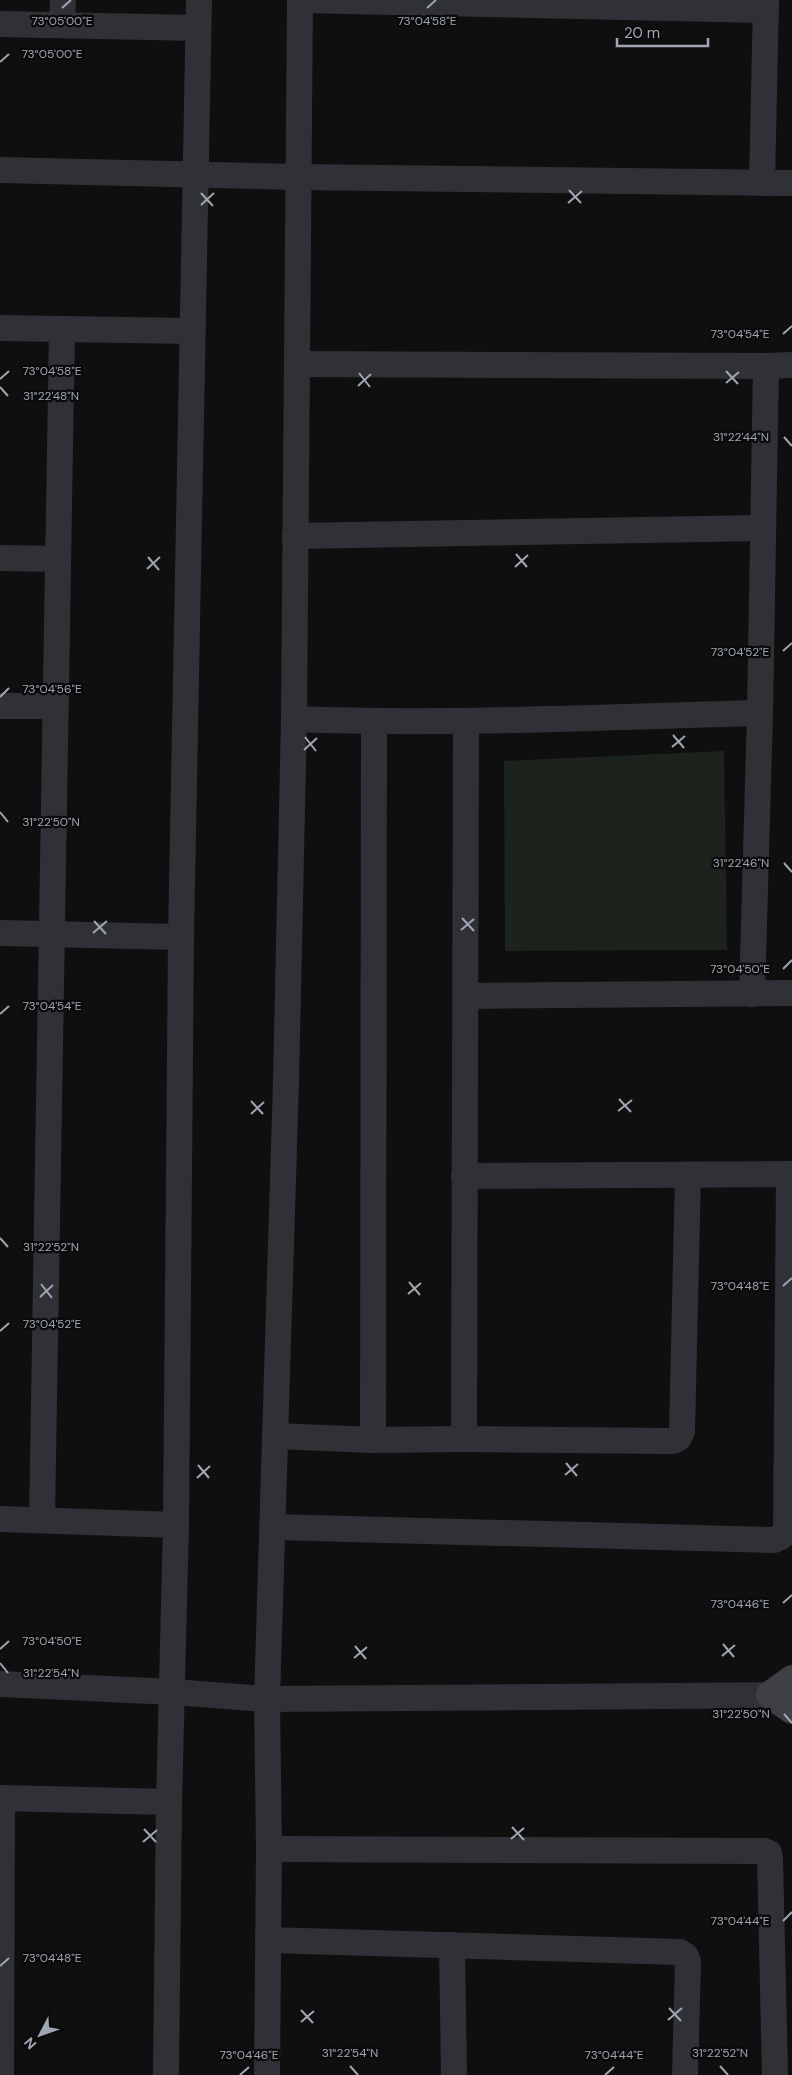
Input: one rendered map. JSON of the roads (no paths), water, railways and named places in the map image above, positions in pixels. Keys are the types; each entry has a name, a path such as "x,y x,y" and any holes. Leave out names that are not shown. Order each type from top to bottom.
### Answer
{"main road":[{"path":"785,1700 792,1679"}],"street":[{"path":"166,2075 176,1525 181,937 199,0"},
{"path":"267,2075 269,1848 267,1699 274,1527 294,719 300,0 766,5 762,183"},
{"path":"0,24 62,13 198,28"},
{"path":"0,170 298,177 792,183"},
{"path":"0,328 192,331"},
{"path":"42,1520 62,329"},
{"path":"297,364 792,366"},
{"path":"752,994 760,713 766,366"},
{"path":"295,536 763,528"},
{"path":"0,558 58,559"},
{"path":"0,706 55,706"},
{"path":"294,719 374,722 466,721 760,713"},
{"path":"464,1439 466,721"},
{"path":"372,1440 374,722"},
{"path":"0,933 181,937"},
{"path":"466,996 792,993"},
{"path":"274,1527 774,1540 781,1537 786,1531 790,1174 464,1176"},
{"path":"275,1436 372,1440 673,1441 679,1438 682,1431 688,1175"},
{"path":"0,1519 176,1525"},
{"path":"0,1684 173,1692 267,1699 785,1700"},
{"path":"1,2075 1,1798 170,1802"},
{"path":"269,1848 764,1851 769,1853 775,2075"},
{"path":"268,1940 680,1952 686,1956 688,1962 685,2075"},
{"path":"452,1945 454,2075"}]}
